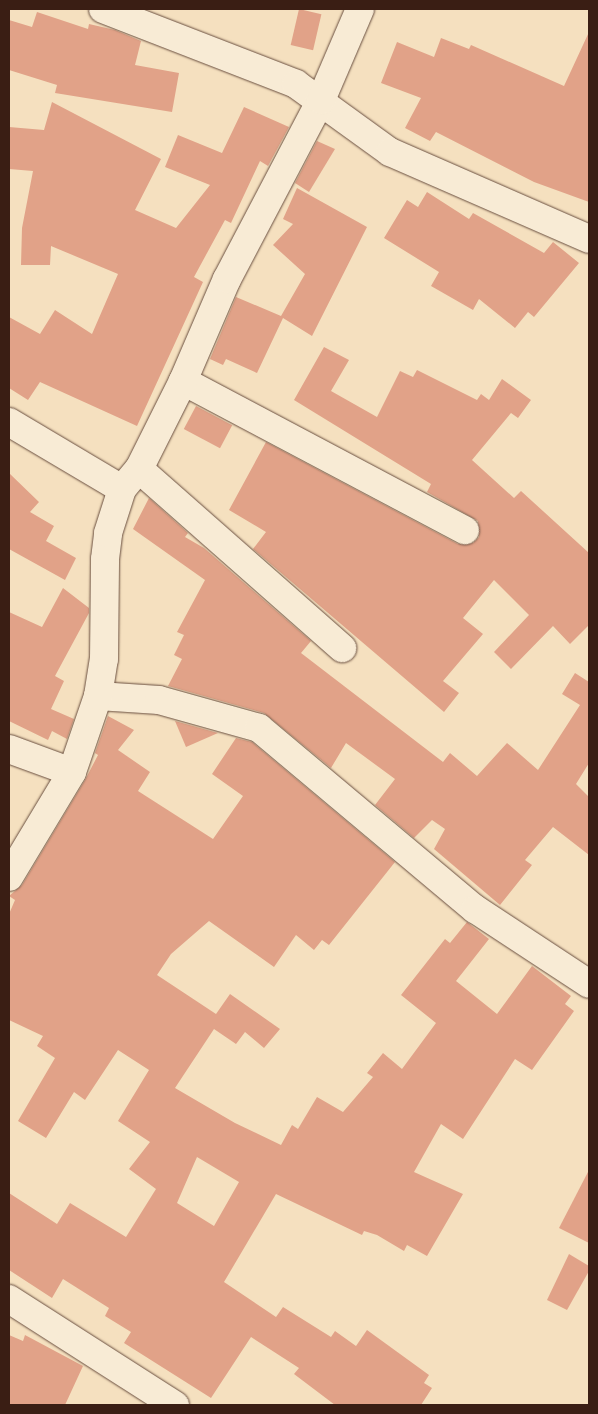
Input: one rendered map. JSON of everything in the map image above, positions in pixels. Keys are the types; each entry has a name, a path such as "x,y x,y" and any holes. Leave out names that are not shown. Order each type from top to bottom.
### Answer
{"street":[{"path":"103,9 296,84 321,100 390,152 426,171 589,238"},
{"path":"9,877 72,772 98,696 104,659 107,542 130,479 183,381 227,279 321,100 360,9"},
{"path":"183,381 465,530"},
{"path":"9,422 130,479 342,648"},
{"path":"98,696 159,700 259,728 475,910 589,984"},
{"path":"9,749 72,772"},
{"path":"9,1299 176,1405"}],"building":[{"path":"299,9 321,14 313,50 291,45"},
{"path":"37,12 88,29 89,24 115,30 141,41 135,65 179,73 172,112 55,93 57,85 9,70 9,20 32,27"},
{"path":"589,32 589,202 534,182 436,132 430,141 405,128 421,98 381,83 397,42 434,57 441,38 469,49 471,45 564,86"},
{"path":"52,102 161,159 135,210 176,228 210,185 165,167 178,135 222,153 244,107 289,127 268,166 260,161 231,223 225,220 194,277 203,282 137,426 40,382 28,400 9,388 9,317 40,334 55,310 92,334 118,274 51,246 50,265 21,265 22,228 33,171 9,169 9,127 44,130"},
{"path":"317,141 335,149 309,192 295,183"},
{"path":"297,188 367,227 312,336 283,318 257,373 226,359 223,365 210,359 236,297 281,316 305,274 273,245 293,224 283,219"},
{"path":"427,192 469,219 473,213 544,253 553,242 579,263 534,317 528,312 515,328 479,299 473,310 431,286 439,272 384,238 407,200 418,207"},
{"path":"324,347 349,360 331,391 377,417 400,371 413,377 417,370 477,400 481,394 489,400 502,379 531,400 518,418 511,413 472,460 514,498 521,491 589,553 589,625 570,644 553,626 511,669 494,652 529,615 494,580 463,618 483,634 443,681 459,693 444,712 253,549 266,532 229,510 266,442 458,544 473,543 479,537 478,521 427,492 431,484 294,400"},
{"path":"196,406 232,425 220,448 184,429"},
{"path":"9,473 39,502 30,512 54,526 46,541 76,558 65,580 9,549"},
{"path":"149,498 188,533 185,537 204,548 311,641 301,653 443,762 450,753 477,776 507,743 538,770 580,705 562,694 575,673 589,682 589,763 576,784 589,797 589,855 553,827 525,860 532,865 500,905 434,849 445,829 432,820 414,838 375,805 395,779 346,743 331,768 264,713 168,686 182,659 174,655 184,635 177,632 205,580 133,529"},
{"path":"63,588 89,608 89,613 55,676 64,681 51,709 74,719 67,739 52,731 48,740 9,721 9,612 42,627"},
{"path":"108,716 134,730 118,750 150,772 138,791 213,839 243,796 212,774 236,738 252,742 395,862 329,945 322,940 314,950 296,935 274,967 209,921 171,954 157,975 216,1014 230,994 280,1029 264,1048 245,1032 236,1044 214,1029 175,1088 235,1123 281,1145 292,1125 298,1129 317,1097 343,1112 373,1077 367,1073 383,1053 402,1069 436,1023 401,995 445,939 450,943 467,922 489,939 456,981 497,1014 532,966 571,996 565,1004 574,1011 532,1070 515,1059 463,1139 441,1124 414,1172 463,1194 427,1256 407,1245 404,1251 377,1235 364,1231 362,1235 276,1194 224,1282 276,1317 283,1307 331,1337 335,1331 356,1346 367,1330 429,1375 424,1383 432,1388 421,1405 335,1405 294,1374 299,1368 251,1337 211,1398 124,1343 131,1332 105,1316 109,1308 63,1279 52,1298 9,1270 9,1193 57,1224 70,1203 126,1237 156,1189 129,1169 150,1142 118,1121 149,1070 118,1050 85,1100 74,1092 46,1138 18,1121 55,1058 37,1046 43,1036 9,1020 9,914 15,900 9,896 22,885 85,780 98,755 95,753","holes":["197,1157 239,1182 214,1226 177,1203"]},
{"path":"175,721 218,733 186,747"},
{"path":"589,1170 589,1243 559,1228"},
{"path":"569,1254 589,1266 589,1271 567,1310 547,1300"},
{"path":"9,1335 23,1341 25,1335 83,1366 65,1405 9,1405"}]}
